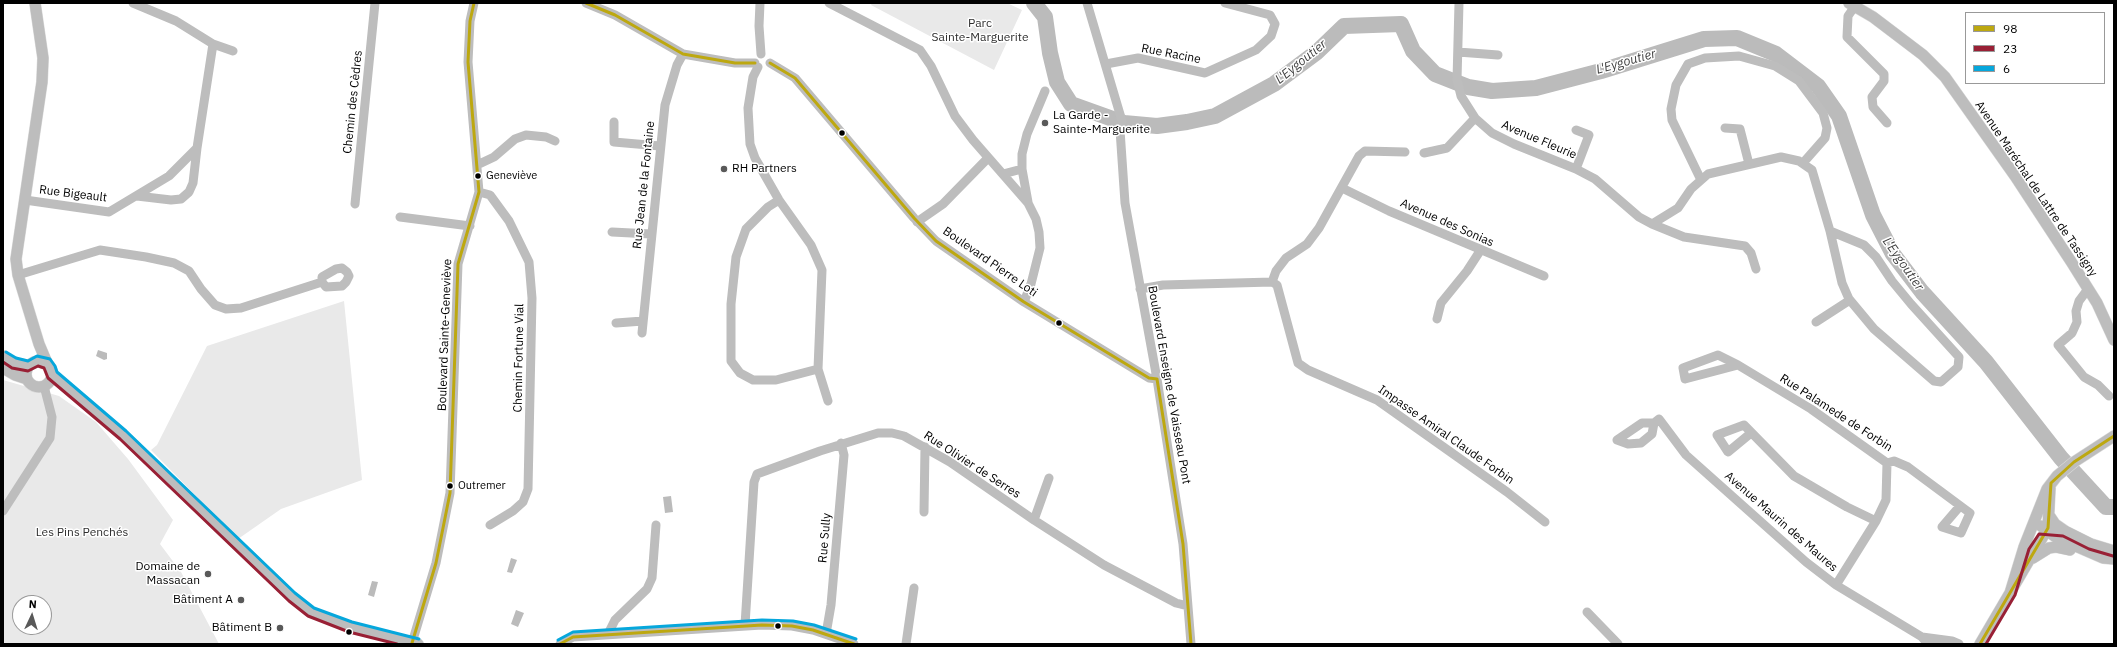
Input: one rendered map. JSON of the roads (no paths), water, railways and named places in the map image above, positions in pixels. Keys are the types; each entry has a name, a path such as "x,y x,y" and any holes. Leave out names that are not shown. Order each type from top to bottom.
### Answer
{"main road":[{"path":"35,3 43,58 43,76 25,200 16,250 18,275 39,344 47,363 51,368 52,375 45,386"},
{"name":"Avenue Maréchal de Lattre de Tassigny","path":"1852,5 1873,17 1923,55 1945,77 2015,176 2088,289 2107,322 2114,340"},
{"path":"27,379 26,374 39,344"},
{"path":"3,356 14,363 31,364 37,361 47,363"},
{"path":"3,368 27,379 36,387 45,386 60,389 91,407"},
{"path":"52,375 123,435 292,598 311,612 350,627 415,643"},
{"path":"2010,592 2043,498 2054,480 2074,462 2114,436"},
{"path":"1980,644 2010,592 2031,560 2045,529 2049,515 2054,480"},
{"path":"2037,514 2045,529 2057,538 2108,558"},
{"path":"2049,515 2055,524 2065,531 2091,544 2114,551"},
{"path":"2028,539 2032,532 2045,529 2065,531"},
{"path":"2031,560 2040,552 2056,547 2108,558"}],"street":[{"path":"133,3 176,22 213,44 233,51"},
{"name":"Chemin des Cèdres","path":"355,204 375,3"},
{"name":"Boulevard Sainte-Geneviève","path":"415,643 436,563 450,493 457,277 461,250 470,226 479,192 468,62 470,21 474,3"},
{"path":"586,3 615,15 683,54 735,63 757,65 765,68 770,64 769,57 762,54 756,57 757,65 753,77 748,108 750,144 755,158 779,200 811,245 822,270 818,369 828,401"},
{"path":"760,3 759,26 762,54"},
{"path":"829,3 920,50 928,62 955,116 988,158 1028,203 1036,219 1040,232 1040,248 1031,284 1024,302"},
{"name":"Boulevard Enseigne de Vaisseau Pont","path":"1087,3 1106,64 1121,125 1125,203 1157,379 1183,544 1191,644"},
{"name":"Rue Racine","path":"1106,64 1138,58 1205,74 1256,50 1271,36 1274,24 1270,15 1225,3"},
{"name":"Avenue Fleurie","path":"1459,3 1458,80 1461,96 1475,118 1492,133 1514,144 1576,169 1595,179 1639,218 1684,237 1745,246 1751,253 1756,269"},
{"path":"1852,5 1848,16 1846,37 1884,74 1884,81 1872,97 1873,107 1887,123"},
{"path":"137,196 172,200 181,199 189,192 193,183 213,44"},
{"path":"1458,52 1498,55"},
{"name":"Rue Jean de la Fontaine","path":"642,333 665,105 677,65 683,54"},
{"path":"1701,180 1672,120 1671,109 1676,85 1688,64 1705,58 1739,56 1775,66 1799,81 1823,113 1827,128 1825,138 1803,163"},
{"name":"Boulevard Pierre Loti","path":"770,64 795,78 917,222 936,241 1024,302 1149,378 1157,379"},
{"path":"1028,203 1022,169 1022,154 1027,134 1045,91"},
{"path":"1424,153 1447,148 1475,118"},
{"path":"614,122 614,142 660,146"},
{"path":"1725,128 1740,129 1749,164"},
{"path":"1576,130 1589,135 1576,169"},
{"path":"477,164 494,157 515,139 526,135 546,136 555,141"},
{"name":"Rue Bigeault","path":"25,200 109,212 169,176 197,148"},
{"path":"1140,289 1163,285 1272,282 1276,271 1286,258 1307,244 1311,239 1342,188 1359,156 1365,152 1405,152"},
{"path":"1652,224 1678,208 1692,189 1708,174 1781,157 1803,163 1812,170 1830,231 1842,283 1850,300 1874,329 1934,381 1941,382 1958,367 1958,356 1892,281 1876,257 1864,245 1830,231"},
{"path":"917,222 943,204 988,158"},
{"path":"1003,174 1022,169"},
{"name":"Avenue des Sonias","path":"1342,188 1389,211 1480,251 1544,276"},
{"name":"Chemin Fortune Vial","path":"479,192 490,195 509,221 529,262 532,298 528,489 523,502 513,511 490,525"},
{"path":"779,200 768,207 746,229 736,257 731,304 731,361 740,373 753,380 776,380 818,369"},
{"path":"400,218 470,226"},
{"path":"612,232 651,234"},
{"path":"18,275 100,250 131,254 174,263 190,271 201,289 215,305 226,309 241,308 322,282"},
{"path":"1437,319 1441,302 1467,271 1480,251"},
{"name":"Impasse Amiral Claude Forbin","path":"1272,282 1277,285 1298,363 1308,370 1377,400 1507,492 1545,522"},
{"path":"2088,289 2079,302 2076,312 2077,322 2072,333 2058,345 2084,377 2098,384 2109,396"},
{"path":"1816,322 1850,300"},
{"path":"616,323 644,321"},
{"name":"Rue Palamede de Forbin","path":"1738,366 1685,379 1683,368 1718,355 1738,366 1811,409 1887,463 1894,461 1908,467 1960,506"},
{"path":"3,511 50,438 52,417 45,386"},
{"name":"Avenue Maurin des Maures","path":"1657,421 1686,455 1806,562 1836,585 1925,640 1952,641 1959,644"},
{"name":"Rue Olivier de Serres","path":"746,625 754,482 757,474 841,443 878,433 892,432 904,436 950,462 1034,520 1104,564 1176,603 1188,606"},
{"path":"1750,433 1794,476 1847,507 1876,521"},
{"name":"Rue Sully","path":"826,634 831,605 841,499 844,455 841,443"},
{"path":"924,512 925,447"},
{"path":"1836,585 1876,521 1886,500 1887,463"},
{"path":"1034,520 1049,478"},
{"path":"608,634 615,620 646,589 652,578 656,525"},
{"path":"906,644 914,588"},
{"path":"1587,612 1618,644"},
{"path":"560,644 573,637 746,625 792,626 826,634 854,644"}],"waterway":[{"name":"L'Eygoutier","path":"1034,3 1045,17 1050,53 1057,82 1071,104 1124,123 1157,126 1215,116 1274,84 1317,52 1344,26 1401,24 1413,51 1435,74 1468,87 1492,91 1536,88 1601,71 1704,39 1737,38 1776,54 1818,86 1839,116 1873,215 1893,254 1922,292 1986,362 2061,458 2106,507 2114,507"}],"place":[{"name":"La Garde - Sainte-Marguerite","path":"1045,123"},
{"name":"RH Partners","path":"724,169"},
{"name":"Geneviève","path":"478,176"},
{"name":"Outremer","path":"450,486"},
{"name":"Domaine de Massacan","path":"208,574"},
{"name":"Bâtiment A","path":"241,600"},
{"name":"Bâtiment B","path":"280,628"}],"park label":[{"name":"Parc Sainte-Marguerite","path":"980,31"},
{"name":"Les Pins Penchés","path":"82,533"}]}
